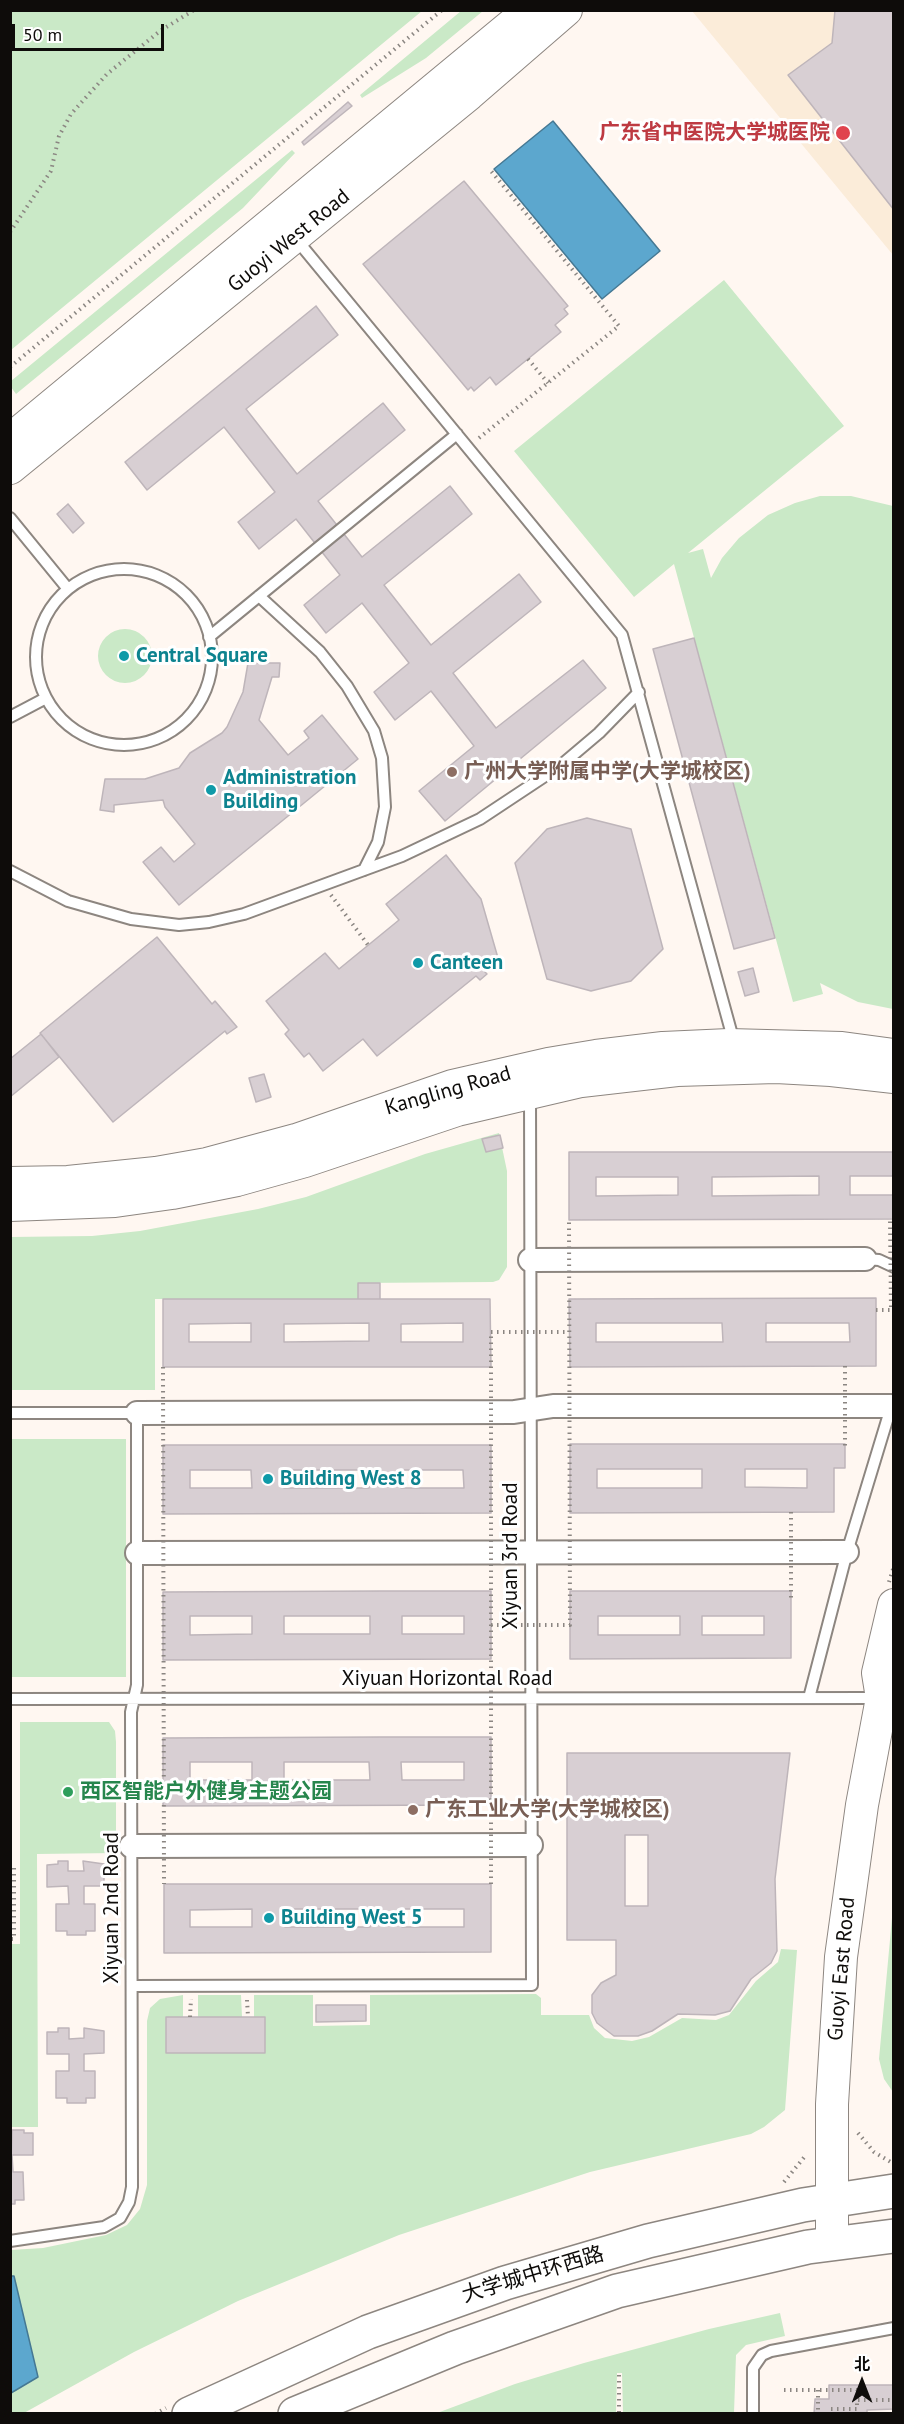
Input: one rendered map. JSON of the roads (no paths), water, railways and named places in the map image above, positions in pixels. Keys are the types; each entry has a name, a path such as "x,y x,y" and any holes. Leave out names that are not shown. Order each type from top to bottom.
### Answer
{"main road":[{"name":"Guoyi West Road","path":"10,440 530,10"},
{"name":"Guoyi West Road","path":"10,468 469,94 566,10"},
{"name":"Kangling Road","path":"10,1183 69,1182 156,1173 207,1164 286,1143 404,1101 501,1074 628,1052 734,1045 842,1048 894,1055"},
{"name":"Kangling Road","path":"10,1205 115,1201 237,1180 305,1161 457,1110 530,1091 581,1081 677,1070 776,1067 894,1077"},
{"name":"Guoyi East Road","path":"832,2243 830,2201 833,2072 841,1957 862,1805 888,1691 878,1673 890,1598"},
{"name":"大学城中环西路","path":"181,2409 368,2332 494,2287 648,2241 830,2201 894,2191"},
{"name":"大学城中环西路","path":"296,2414 454,2348 617,2291 761,2257 832,2243 894,2236"}],"street":[{"path":"530,1260 865,1259"},
{"path":"137,1413 514,1412 553,1406 892,1402"},
{"path":"137,1553 846,1552"},
{"path":"132,1845 531,1845"}],"lane":[{"path":"294,237 620,632 639,692 734,1045"},
{"path":"209,637 457,434"},
{"path":"10,518 68,589"},
{"path":"113,570 131,570 155,575 177,587 190,599 201,614 209,637 211,667 200,701 182,723 153,739 123,744 93,738 67,723 46,698 37,670 38,638 49,612 68,589 84,579 113,570"},
{"path":"259,596 320,652 347,686 374,731 382,758 385,807 378,842 364,870"},
{"path":"10,871 49,893 96,911 130,919 179,925 232,918 436,842 500,808 572,756 639,692"},
{"path":"10,717 46,698"},
{"name":"Xiyuan 3rd Road","path":"132,1986 531,1985 530,1091"},
{"path":"865,1259 879,1260 894,1267"},
{"path":"809,1698 846,1552 892,1402"},
{"path":"10,1413 137,1413"},
{"name":"Xiyuan 2nd Road","path":"10,2241 73,2233 112,2224 127,2209 132,2187 132,1712 137,1685 137,1413"},
{"name":"Xiyuan Horizontal Road","path":"10,1699 809,1698 888,1691"},
{"path":"753,2414 752,2372 757,2359 771,2350 894,2328"}],"water":[{"path":"553,121 660,251 602,299 494,169"},
{"path":"11,2276 14,2276 38,2377 11,2393"}],"place":[{"name":"广东省中医院大学城医院","path":"843,133"},
{"name":"Central Square","path":"124,656"},
{"name":"广州大学附属中学(大学城校区)","path":"452,772"},
{"name":"Administration Building","path":"211,790"},
{"name":"Canteen","path":"418,963"},
{"name":"Building West 8","path":"268,1479"},
{"name":"西区智能户外健身主题公园","path":"68,1792"},
{"name":"广东工业大学(大学城校区)","path":"413,1810"},
{"name":"Building West 5","path":"269,1918"}]}
